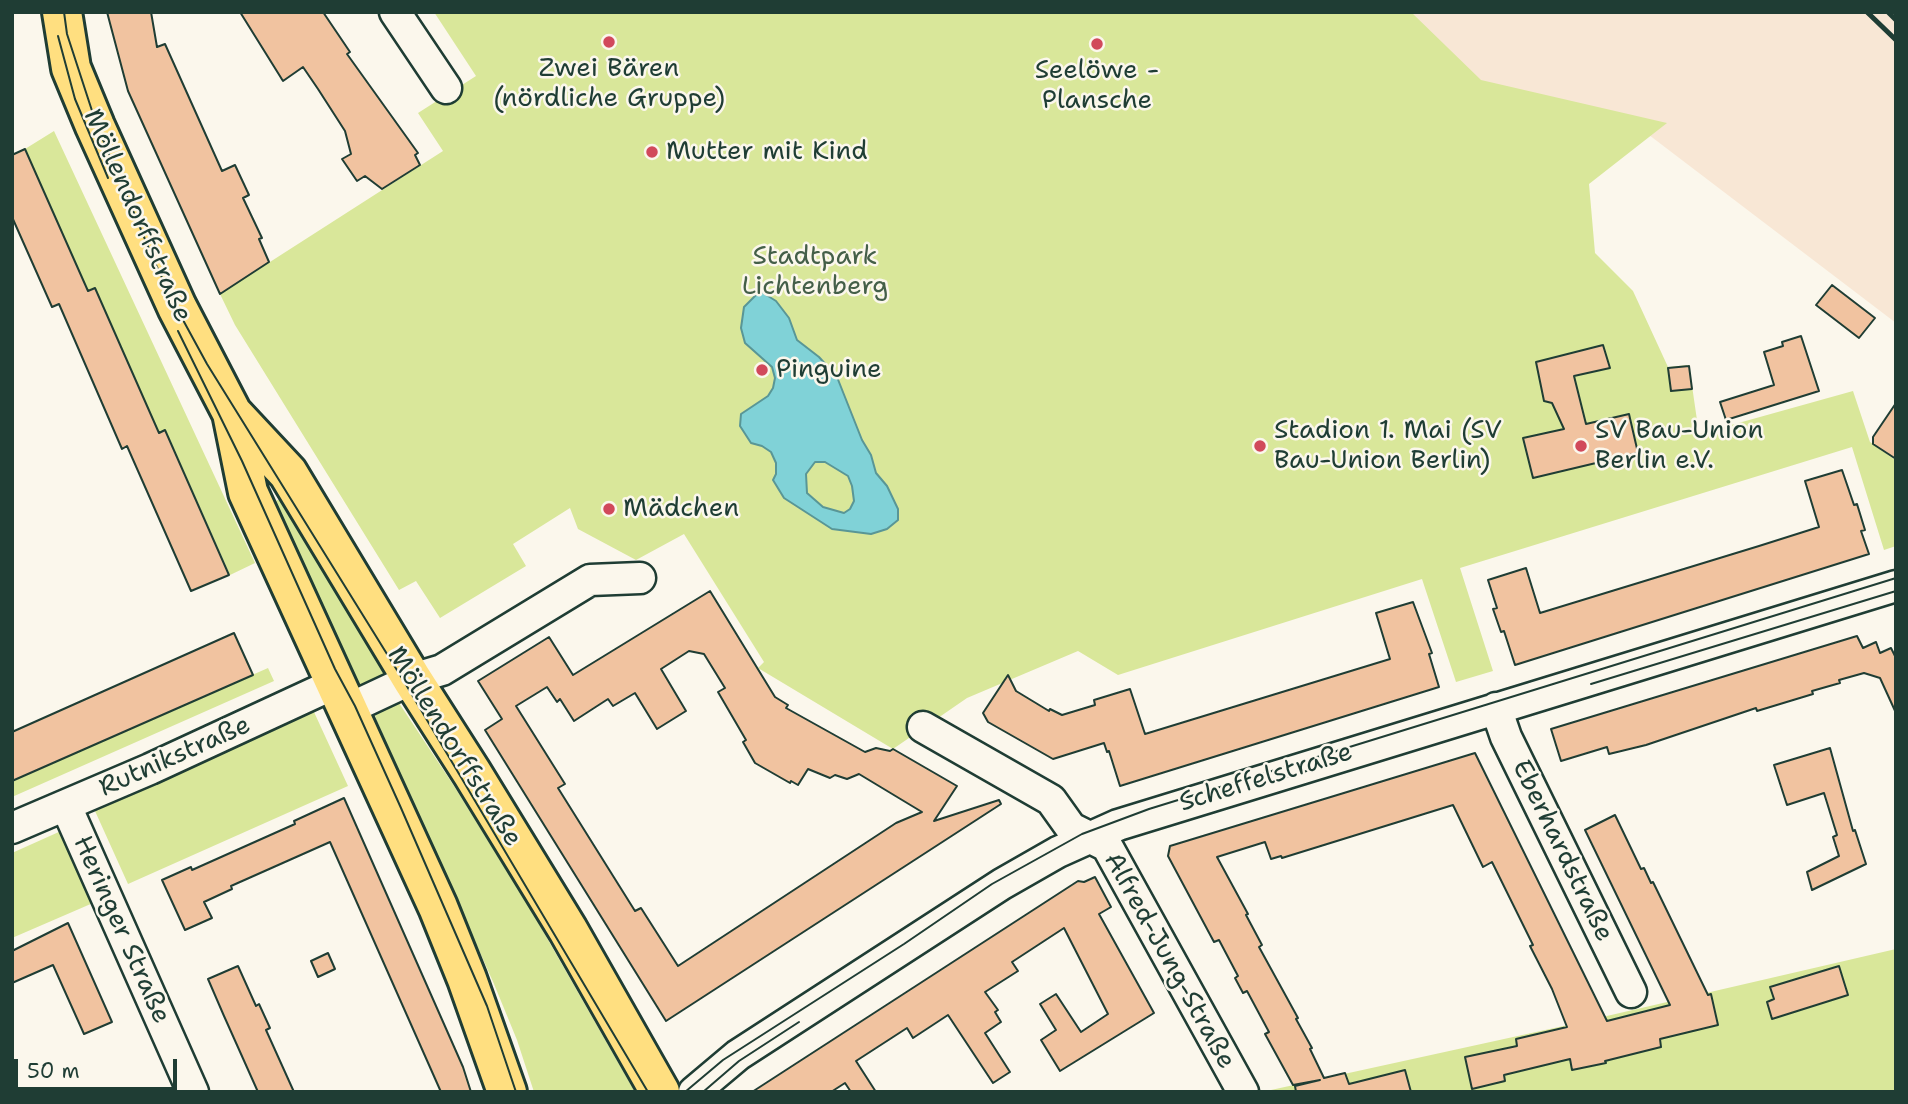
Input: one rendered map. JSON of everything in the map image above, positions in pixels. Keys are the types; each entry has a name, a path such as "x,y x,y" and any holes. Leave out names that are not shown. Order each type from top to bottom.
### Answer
{"main road":[{"name":"Möllendorffstraße","path":"62,12 71,68 95,126 177,307 232,413 288,473 568,930 660,1092"},
{"name":"Möllendorffstraße","path":"232,413 248,492 438,907 507,1092"}],"street":[{"path":"395,12 446,88"},
{"name":"Rutnikstraße","path":"12,828 342,696 442,670 590,580 640,578"},
{"name":"Scheffelstraße","path":"694,1092 738,1055 1002,884 1050,856 1089,838 1160,811 1896,586"},
{"name":"Eberhardstraße","path":"1496,708 1506,737 1631,992"},
{"name":"Alfred-Jung-Straße","path":"923,727 1051,800 1071,828 1107,846 1243,1092"},
{"name":"Heringer Straße","path":"66,806 193,1092"}],"shaded area":[{"path":"1384,12 1896,12 1896,323 1628,119 1543,169"}],"green space":[{"name":"Stadtpark Lichtenberg","path":"434,12 1411,12 1481,80 1667,123 1589,184 1595,253 1633,291 1668,367 1689,365 1699,434 1853,391 1870,442 1894,459 1896,464 1896,546 1884,550 1852,447 1460,568 1493,671 1456,682 1422,579 1118,675 1078,651 967,698 893,749 758,668 764,662 684,534 636,560 578,529 570,508 513,544 526,566 440,618 416,581 399,590 235,325 220,294 443,151 418,113 476,76"},
{"path":"54,131 255,563 230,575 166,431 159,433 95,288 88,291 25,149"},
{"path":"280,499 386,669 384,677 364,689 357,688 271,503"},
{"path":"268,668 274,681 12,797 12,781"},
{"path":"399,703 535,917 635,1092 534,1092 517,1040 494,984 376,719 375,715 379,712"},
{"path":"314,712 348,786 128,884 95,811"},
{"path":"61,831 93,903 12,938 12,853"},
{"path":"1896,949 1896,1092 1271,1090 1568,1025"}],"water":[{"path":"760,291 776,301 789,318 797,340 819,357 837,377 862,440 871,455 876,473 887,486 898,509 898,520 887,529 871,534 832,529 784,498 773,480 776,463 771,452 751,443 740,426 741,414 768,396 775,378 772,367 745,343 741,328 744,307","holes":["815,462 825,462 848,476 854,501 844,513 823,507 807,493 806,474"]}],"building":[{"path":"107,12 151,12 157,47 165,44 222,171 235,165 249,195 243,198 262,238 259,239 269,262 220,294 128,91"},
{"path":"240,12 323,12 350,52 347,54 418,153 415,155 420,165 382,189 365,176 357,181 342,159 351,154 345,131 303,67 283,81"},
{"path":"25,149 88,291 95,288 159,433 165,430 229,575 191,591 127,446 122,449 59,304 52,307 12,217 12,155"},
{"path":"1832,285 1875,318 1859,338 1816,305"},
{"path":"1801,336 1819,391 1726,420 1720,402 1774,385 1764,352"},
{"path":"1603,345 1610,368 1574,376 1586,424 1629,414 1638,453 1533,478 1523,438 1564,429 1552,403 1544,401 1536,362"},
{"path":"1689,366 1692,389 1671,391 1668,368"},
{"path":"1896,403 1896,459 1873,444 1873,437"},
{"path":"1842,470 1854,505 1857,504 1865,530 1861,531 1869,554 1515,665 1504,631 1501,632 1493,609 1497,608 1488,580 1526,568 1540,613 1759,546 1819,527 1805,481"},
{"path":"710,591 775,697 788,705 786,708 865,752 876,748 890,751 893,749 957,786 934,821 999,800 1001,804 666,1021 485,730 502,719 478,681 549,637 573,675","holes":["689,651 704,654 725,688 718,692 746,740 743,742 755,763 798,785 808,769 830,778 835,775 847,779 859,774 922,812 896,823 678,966 641,908 635,911 558,788 565,784 516,706 547,687 557,702 560,699 574,721 608,699 613,706 635,693 657,729 686,711 661,669"]},
{"path":"1413,602 1432,653 1429,654 1439,687 1120,786 1104,743 1053,759 988,722 983,713 1008,675 1016,691 1049,711 1050,709 1062,715 1095,705 1094,700 1130,689 1145,734 1390,659 1376,613"},
{"path":"234,633 253,675 12,781 12,732"},
{"path":"1857,636 1863,648 1876,642 1880,653 1891,648 1896,658 1896,713 1880,678 1864,673 1812,691 1813,694 1757,711 1756,708 1646,745 1609,754 1607,747 1561,761 1551,729"},
{"path":"1830,748 1853,831 1855,830 1866,864 1812,890 1807,872 1839,856 1833,837 1837,835 1824,793 1787,805 1774,765"},
{"path":"1475,753 1607,1021 1670,1005 1585,830 1615,815 1641,869 1644,868 1651,883 1653,882 1708,995 1711,994 1718,1025 1660,1039 1661,1047 1605,1061 1606,1063 1572,1070 1570,1059 1504,1075 1505,1081 1472,1089 1465,1057 1517,1046 1516,1039 1567,1027 1552,989 1530,946 1533,945 1492,862 1483,867 1453,805 1282,858 1271,859 1265,842 1217,857 1248,914 1246,915 1262,945 1259,947 1298,1018 1296,1019 1324,1078 1345,1073 1349,1084 1405,1070 1411,1092 1296,1092 1295,1086 1320,1080 1293,1085 1265,1034 1269,1032 1247,991 1243,993 1235,978 1238,976 1219,940 1214,942 1168,856 1170,846"},
{"path":"344,798 463,1067 471,1092 441,1092 330,842 231,886 232,889 204,902 212,918 185,930 162,880 191,867 192,870 295,824 294,821"},
{"path":"1095,877 1111,907 1099,914 1154,1013 1060,1071 1041,1040 1056,1030 1040,1004 1056,994 1081,1032 1108,1014 1064,928 1012,962 1018,971 985,992 998,1010 995,1012 1001,1022 985,1033 1010,1072 993,1083 948,1015 913,1038 907,1028 856,1061 876,1092 851,1092 845,1083 831,1092 752,1092 1078,881 1084,882"},
{"path":"68,923 112,1022 84,1034 53,965 12,983 12,951"},
{"path":"328,953 335,969 318,977 311,961"},
{"path":"238,966 256,1006 259,1004 270,1028 266,1030 294,1092 258,1092 224,1016 208,979"},
{"path":"1839,966 1848,995 1772,1019 1767,1002 1774,999 1770,987"}],"tram line":[{"path":"64,12 67,34 96,123 177,309 207,364 405,683 648,1092"},
{"path":"58,36 75,99 108,178"},
{"path":"178,331 242,461 401,808 487,1006 516,1092"},
{"path":"685,1092 723,1060 992,884 1082,834 1149,809 1896,578"},
{"path":"1591,684 1896,591"},
{"path":"1280,779 1333,763"},
{"path":"703,1092 739,1061 799,1022"}],"railway":[{"path":"1867,12 1896,40"},
{"path":"1888,12 1896,20"}],"place":[{"name":"Zwei Bären (nördliche Gruppe)","path":"609,42"},
{"name":"Seelöwe - Plansche","path":"1097,44"},
{"name":"Mutter mit Kind","path":"652,152"},
{"name":"Pinguine","path":"762,370"},
{"name":"Stadion 1. Mai (SV Bau-Union Berlin)","path":"1260,446"},
{"name":"SV Bau-Union Berlin e.V.","path":"1581,446"},
{"name":"Mädchen","path":"609,509"}]}
